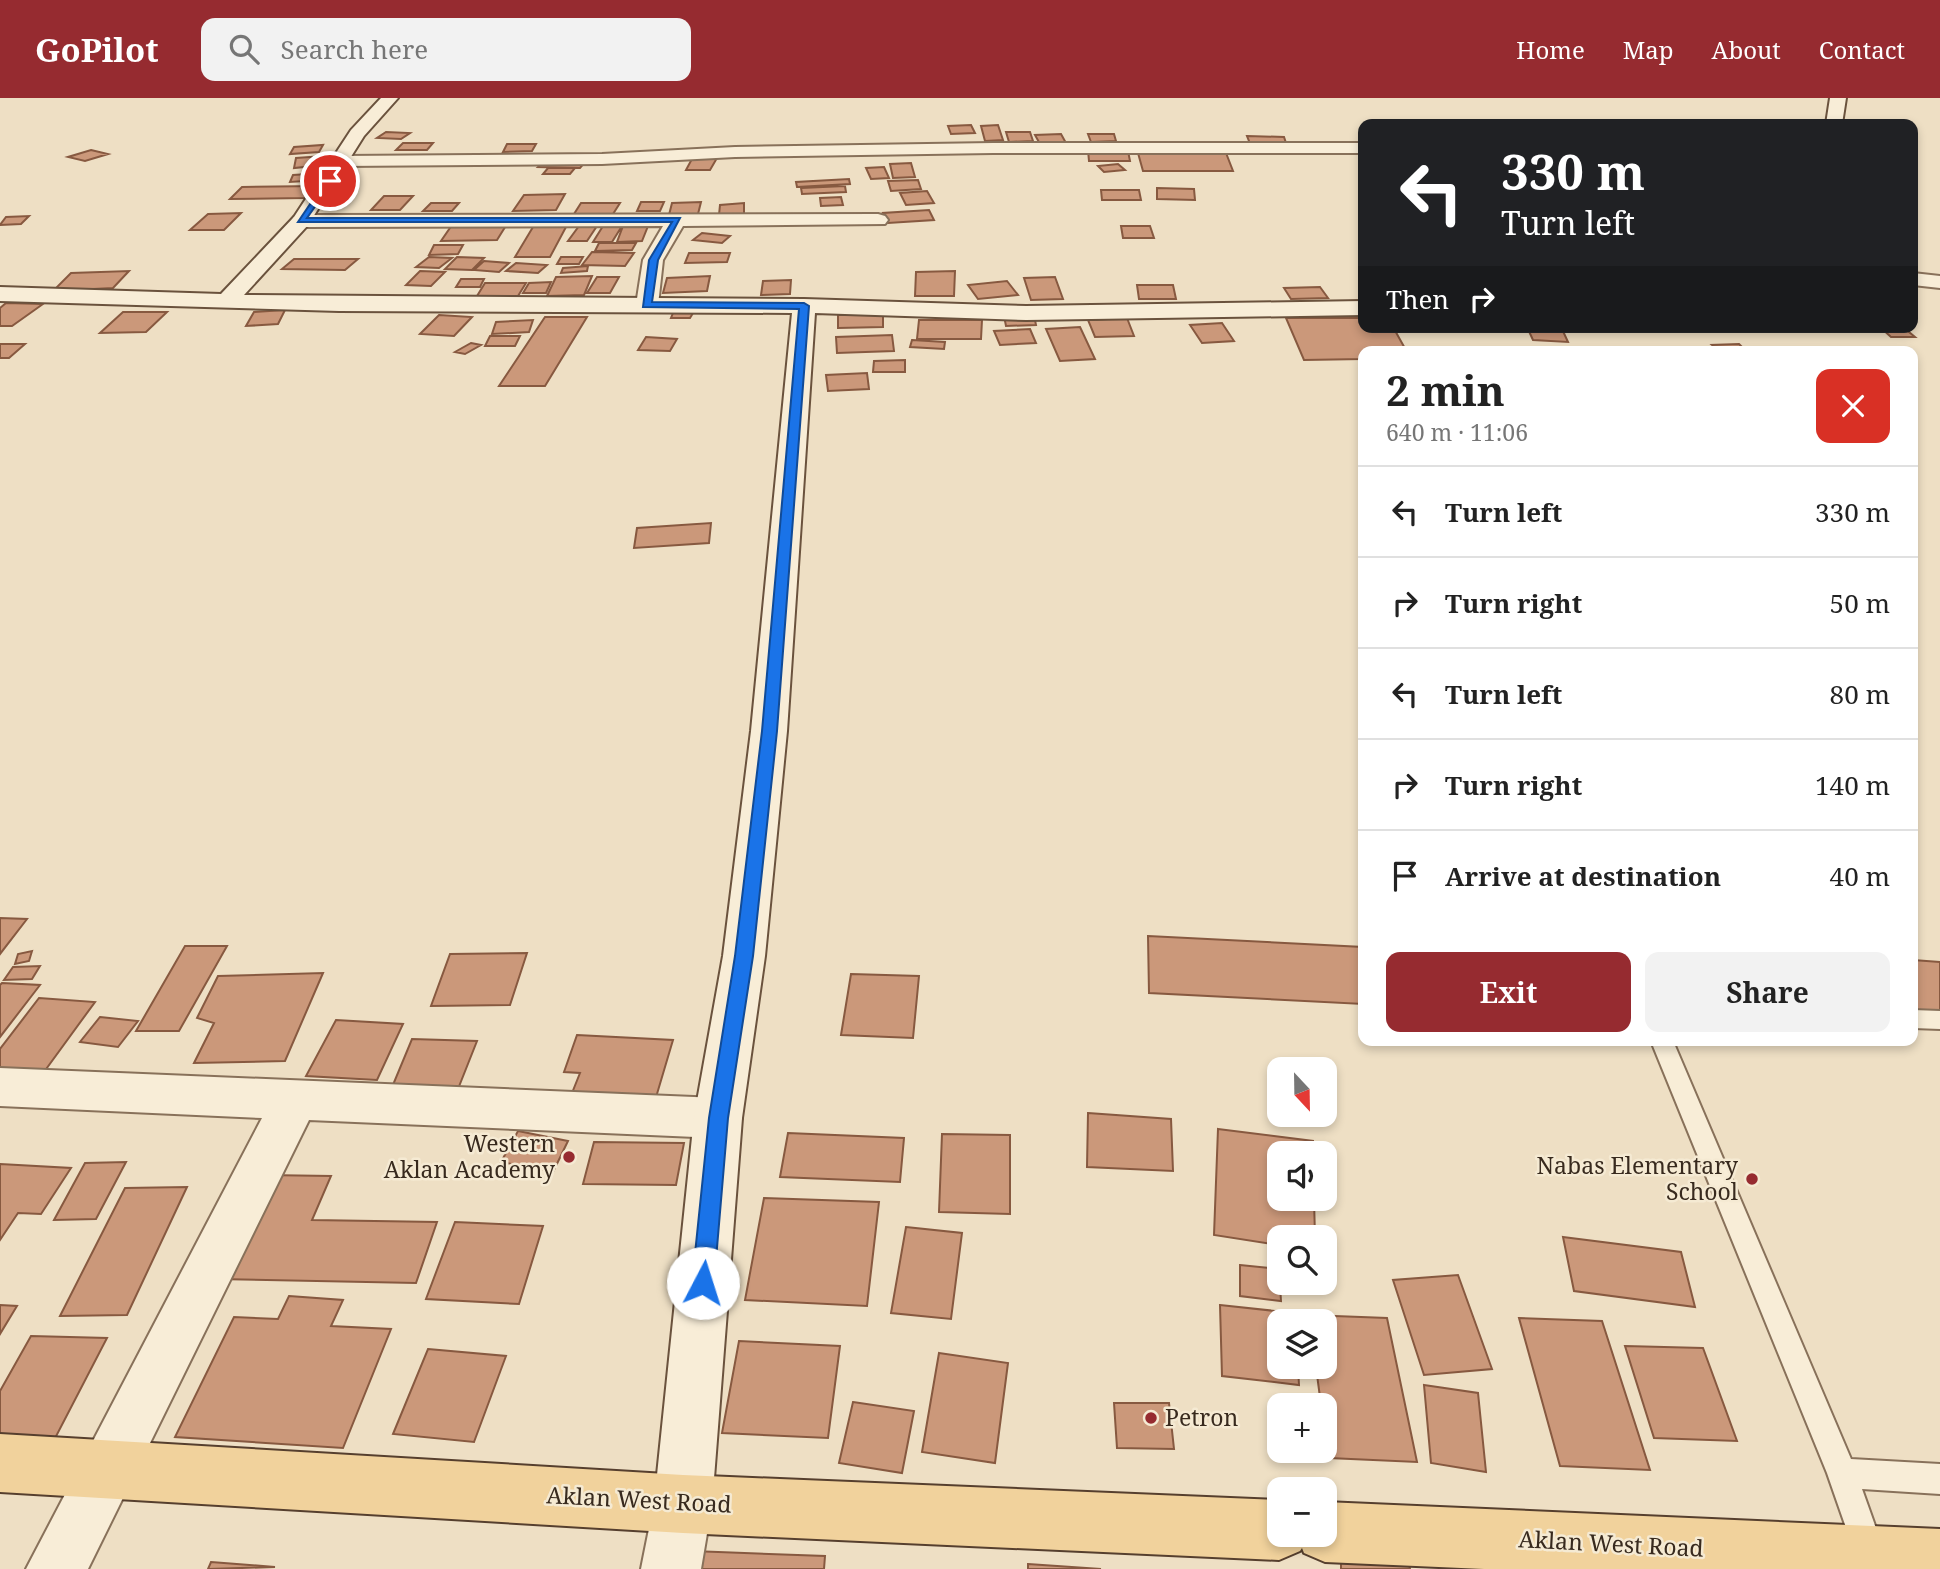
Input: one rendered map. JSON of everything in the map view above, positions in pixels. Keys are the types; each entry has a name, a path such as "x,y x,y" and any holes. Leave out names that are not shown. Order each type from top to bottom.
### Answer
{"main road":[{"name":"Aklan West Road","path":"0,1463 683,1504 1267,1529"},
{"name":"Aklan West Road","path":"1337,1533 1940,1559"}],"street":[{"path":"228,300 301,221 357,134 390,98"},
{"path":"1835,119 1838,98"},
{"path":"342,161 602,159 735,152 993,148 1358,148"},
{"path":"647,305 653,260 677,220"},
{"path":"301,221 878,220"},
{"path":"1918,280 1940,282"},
{"path":"0,294 339,304 804,306 1026,313 1358,309"},
{"path":"671,1569 683,1504 719,1118 744,956 769,731 804,306"},
{"path":"0,1087 719,1118"},
{"path":"56,1569 295,1100"}],"lane":[{"path":"1918,1019 1940,1020"},
{"path":"1664,1046 1842,1473 1871,1556"},
{"path":"1842,1473 1940,1479"}],"building":[{"path":"971,125 975,133 951,134 948,126"},
{"path":"998,125 1003,140 985,141 981,126"},
{"path":"386,132 410,133 401,139 377,138"},
{"path":"1006,132 1030,132 1033,141 1009,142"},
{"path":"1061,134 1066,143 1040,144 1035,135"},
{"path":"1088,134 1114,134 1116,141 1091,142"},
{"path":"1247,136 1284,137 1287,146 1251,146"},
{"path":"403,143 433,143 427,150 396,150"},
{"path":"507,144 536,144 532,151 503,152"},
{"path":"323,145 319,152 290,154 294,147"},
{"path":"91,150 108,154 85,161 68,157"},
{"path":"1088,150 1128,151 1130,161 1089,161"},
{"path":"1138,153 1226,153 1233,171 1143,171"},
{"path":"324,156 323,165 294,168 296,158"},
{"path":"693,157 717,158 710,170 686,170"},
{"path":"545,160 586,161 580,168 538,167"},
{"path":"911,163 915,177 893,178 890,164"},
{"path":"1118,164 1125,170 1104,172 1098,166"},
{"path":"884,167 889,178 871,179 866,168"},
{"path":"548,168 575,168 570,174 543,174"},
{"path":"325,173 321,180 290,182 293,175"},
{"path":"849,179 850,184 797,187 796,182"},
{"path":"918,180 921,189 891,191 888,181"},
{"path":"317,186 305,198 230,199 242,187"},
{"path":"845,186 846,192 802,194 801,188"},
{"path":"1157,188 1194,189 1195,200 1157,199"},
{"path":"1101,190 1139,190 1141,200 1102,200"},
{"path":"927,191 934,203 906,205 900,193"},
{"path":"565,194 556,210 513,211 524,195"},
{"path":"384,196 413,196 400,210 371,210"},
{"path":"841,197 843,205 821,206 820,198"},
{"path":"641,202 664,202 660,211 637,211"},
{"path":"701,202 698,214 669,215 672,203"},
{"path":"431,203 459,203 452,211 423,211"},
{"path":"581,203 620,203 613,214 574,214"},
{"path":"744,203 744,214 719,215 720,205"},
{"path":"929,210 934,220 888,223 883,213"},
{"path":"241,213 224,230 190,230 208,214"},
{"path":"29,216 21,224 0,225 6,217"},
{"path":"507,224 497,240 441,241 452,225"},
{"path":"579,226 597,226 587,241 568,241"},
{"path":"603,226 622,226 612,242 593,242"},
{"path":"623,226 648,226 642,241 617,242"},
{"path":"1121,226 1150,226 1154,238 1123,238"},
{"path":"533,227 566,227 550,257 515,257"},
{"path":"702,233 730,236 722,243 693,240"},
{"path":"599,243 636,243 632,250 595,251"},
{"path":"434,245 463,245 458,254 429,255"},
{"path":"592,252 634,253 625,266 582,265"},
{"path":"689,253 730,253 727,262 685,263"},
{"path":"429,257 452,258 439,268 416,267"},
{"path":"457,257 484,258 472,270 445,269"},
{"path":"561,257 583,257 579,264 557,264"},
{"path":"294,259 358,259 345,270 282,269"},
{"path":"484,261 509,263 499,272 474,270"},
{"path":"516,263 547,265 538,273 506,271"},
{"path":"588,266 587,271 561,273 563,268"},
{"path":"129,271 113,288 53,291 71,273"},
{"path":"420,271 445,272 431,286 406,285"},
{"path":"955,271 954,296 915,296 916,272"},
{"path":"592,276 584,295 547,296 556,277"},
{"path":"710,276 707,291 663,293 667,278"},
{"path":"597,277 619,277 610,293 587,293"},
{"path":"1055,277 1063,299 1031,300 1024,278"},
{"path":"461,279 484,279 480,287 456,287"},
{"path":"791,280 790,294 761,295 763,281"},
{"path":"1007,281 1018,295 978,299 968,285"},
{"path":"551,282 546,293 523,293 529,283"},
{"path":"485,283 526,283 518,296 477,296"},
{"path":"1137,285 1173,285 1176,299 1139,299"},
{"path":"1320,287 1328,298 1291,299 1284,288"},
{"path":"6,303 43,304 12,326 0,326 0,308"},
{"path":"285,310 278,324 246,326 254,312"},
{"path":"123,312 167,312 146,332 100,333"},
{"path":"673,313 693,313 690,318 671,318"},
{"path":"883,314 883,327 838,328 838,315"},
{"path":"439,315 472,317 454,336 420,334"},
{"path":"1034,315 1036,325 1006,326 1004,316"},
{"path":"545,317 587,317 545,386 499,386"},
{"path":"1127,318 1134,336 1095,337 1088,320"},
{"path":"1286,318 1358,318 1358,333 1396,333 1404,346 1358,346 1358,359 1304,360"},
{"path":"533,320 529,332 492,334 496,322"},
{"path":"919,320 982,320 981,339 917,339"},
{"path":"1222,323 1234,341 1202,343 1190,325"},
{"path":"1080,327 1095,359 1060,361 1046,329"},
{"path":"1030,329 1036,343 1000,345 994,331"},
{"path":"1530,333 1564,333 1568,342 1533,340"},
{"path":"1887,333 1910,333 1915,337 1891,337"},
{"path":"892,335 894,351 837,353 836,337"},
{"path":"490,336 520,336 515,346 485,346"},
{"path":"646,337 677,339 670,351 638,350"},
{"path":"912,340 945,342 944,349 910,347"},
{"path":"471,343 481,345 465,354 455,352"},
{"path":"0,344 25,344 9,358 0,358"},
{"path":"1739,344 1741,346 1713,346"},
{"path":"905,360 905,372 873,372 874,361"},
{"path":"867,373 869,389 828,391 826,375"},
{"path":"711,523 709,543 634,548 637,528"},
{"path":"0,918 27,919 0,954"},
{"path":"1148,936 1358,947 1358,1004 1149,993"},
{"path":"185,946 227,946 179,1031 136,1031"},
{"path":"32,951 29,961 15,964 18,954"},
{"path":"527,953 510,1005 431,1006 450,954"},
{"path":"1918,960 1940,962 1940,1012 1918,1011"},
{"path":"40,966 32,979 4,980 13,967"},
{"path":"323,973 285,1061 194,1063 214,1023 197,1018 218,976"},
{"path":"851,974 919,976 913,1038 841,1035"},
{"path":"0,985 40,985 0,1037"},
{"path":"39,998 95,1002 33,1087 0,1085 0,1049"},
{"path":"100,1017 138,1021 118,1047 80,1042"},
{"path":"336,1020 403,1024 377,1080 306,1076"},
{"path":"577,1035 673,1040 654,1104 570,1098 580,1073 564,1072"},
{"path":"412,1039 477,1041 456,1094 390,1092"},
{"path":"1088,1113 1171,1119 1173,1171 1087,1167"},
{"path":"1218,1129 1313,1141 1267,1141 1267,1211 1314,1211 1315,1225 1267,1225 1267,1243 1214,1235"},
{"path":"518,1131 568,1141 553,1172 501,1162"},
{"path":"788,1133 904,1138 900,1182 780,1177"},
{"path":"942,1134 1010,1135 1010,1214 939,1212"},
{"path":"594,1142 684,1143 676,1185 583,1184"},
{"path":"126,1162 96,1219 54,1220 85,1163"},
{"path":"0,1164 71,1168 41,1214 18,1213 0,1240"},
{"path":"265,1175 331,1176 312,1220 437,1222 416,1283 217,1279"},
{"path":"187,1187 127,1315 60,1316 125,1188"},
{"path":"764,1198 879,1202 867,1306 745,1300"},
{"path":"455,1222 543,1226 519,1304 426,1299"},
{"path":"906,1227 962,1233 951,1319 891,1313"},
{"path":"1563,1237 1681,1252 1695,1307 1574,1291"},
{"path":"1240,1265 1267,1268 1267,1295 1281,1295 1281,1301 1240,1296"},
{"path":"1458,1275 1492,1369 1424,1375 1393,1280"},
{"path":"289,1296 343,1300 331,1326 391,1329 343,1448 175,1437 234,1317 278,1319"},
{"path":"0,1305 17,1306 0,1334"},
{"path":"1220,1305 1267,1310 1267,1379 1299,1379 1299,1385 1222,1376"},
{"path":"1337,1316 1387,1318 1417,1462 1337,1458 1337,1393 1319,1393 1318,1379 1337,1379"},
{"path":"1519,1318 1602,1321 1650,1470 1560,1466"},
{"path":"31,1336 107,1338 51,1446 0,1445 0,1391"},
{"path":"739,1341 840,1346 828,1438 722,1433"},
{"path":"1625,1346 1703,1348 1737,1441 1654,1438"},
{"path":"428,1349 506,1356 474,1442 393,1434"},
{"path":"939,1353 1008,1363 995,1463 922,1452"},
{"path":"1424,1385 1478,1393 1486,1472 1431,1463"},
{"path":"853,1402 914,1411 902,1473 839,1463"},
{"path":"1114,1403 1169,1403 1174,1449 1117,1448"},
{"path":"692,1551 825,1556 824,1569 689,1569"},
{"path":"1341,1554 1409,1564 1410,1569 1341,1569"},
{"path":"211,1562 275,1567 208,1569"},
{"path":"1028,1564 1101,1569 1028,1569"}],"place":[{"name":"Western Aklan Academy","path":"569,1157"},
{"name":"Nabas Elementary School","path":"1752,1179"},
{"name":"Petron","path":"1151,1418"}],"route":[{"path":"330,181 301,221 677,220 653,260 647,305 804,306 769,731 744,956 719,1118 703,1283"}]}
